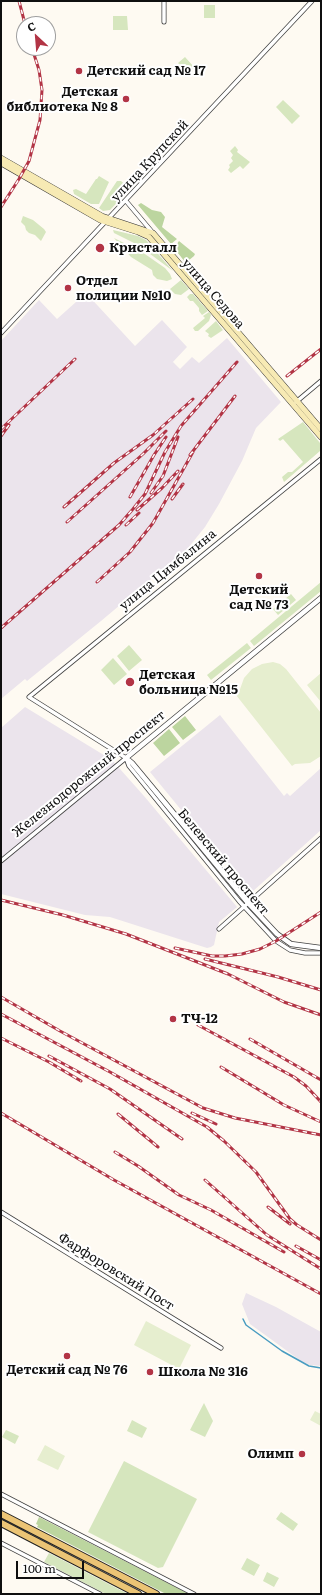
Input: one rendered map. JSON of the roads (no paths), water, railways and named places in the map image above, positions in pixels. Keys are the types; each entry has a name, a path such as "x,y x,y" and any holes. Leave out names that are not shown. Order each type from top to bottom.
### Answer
{"main road":[{"name":"улица Седова","path":"1,158 97,213 107,221 153,233 295,403 321,437"},
{"name":"улица Седова","path":"1,163 107,221 146,235 295,403 321,429"},
{"path":"1,1514 156,1594"},
{"path":"1,1523 138,1594"}],"street":[{"path":"164,1 164,22"},
{"name":"улица Крупской","path":"1,334 312,1"},
{"name":"улица Седова","path":"126,201 153,233"},
{"path":"295,403 321,380"},
{"name":"улица Цимбалина","path":"29,697 321,459"},
{"name":"Железнодорожный проспект","path":"1,861 321,598"},
{"name":"Белевский проспект","path":"29,697 132,763 246,905 282,946 297,952 321,953"},
{"path":"219,929 321,838"},
{"name":"Белевский проспект","path":"246,905 286,942 299,946 321,948"},
{"name":"Фарфоровский Пост","path":"1,1212 221,1348"},
{"path":"1,1494 194,1594"},
{"path":"1,1543 100,1594"}],"waterway":[{"path":"243,1319 246,1325 282,1351 309,1366 321,1368"}],"railway":[{"path":"19,1 23,16"},
{"path":"1,207 29,161 40,120 42,90 39,70 35,56"},
{"path":"287,376 321,349"},
{"path":"1,429 75,359"},
{"path":"1,628 119,525 145,494 165,452 181,426 237,362"},
{"path":"190,455 235,396"},
{"path":"64,507 114,463 153,435 193,399"},
{"path":"1,436 9,425"},
{"path":"67,522 143,454 166,431"},
{"path":"130,497 166,437"},
{"path":"151,493 163,476 178,437"},
{"path":"97,582 130,552 153,523 193,452"},
{"path":"137,510 162,488 178,471"},
{"path":"172,499 183,484"},
{"path":"126,525 139,513"},
{"path":"1,900 63,915 126,934 228,974 284,1002 321,1015"},
{"path":"175,948 212,956 242,954 260,949 276,941 321,912"},
{"path":"205,959 278,977 321,990"},
{"path":"1,997 60,1031 203,1108 235,1118 321,1135"},
{"path":"1,1014 110,1072 207,1127 256,1172 290,1219 321,1240"},
{"path":"198,1025 294,1077 306,1086 321,1102"},
{"path":"1,1038 49,1062 81,1081"},
{"path":"250,1039 321,1080"},
{"path":"49,1056 110,1089 182,1139"},
{"path":"221,1067 284,1105 321,1122"},
{"path":"1,1113 114,1180 321,1294"},
{"path":"192,1113 216,1124"},
{"path":"118,1114 158,1147"},
{"path":"115,1152 138,1166 179,1195 211,1210 284,1252"},
{"path":"205,1180 267,1235 321,1269"},
{"path":"268,1207 290,1224"},
{"path":"296,1246 321,1260"}],"place":[{"name":"Детский сад № 17","path":"79,71"},
{"name":"Детская библиотека № 8","path":"126,99"},
{"name":"Кристалл","path":"100,248"},
{"name":"Отдел полиции №10","path":"68,288"},
{"name":"Детский сад № 73","path":"259,576"},
{"name":"Детская больница №15","path":"130,682"},
{"name":"ТЧ-12","path":"173,1019"},
{"name":"Детский сад № 76","path":"67,1356"},
{"name":"Школа № 316","path":"150,1372"},
{"name":"Олимп","path":"302,1454"}]}
